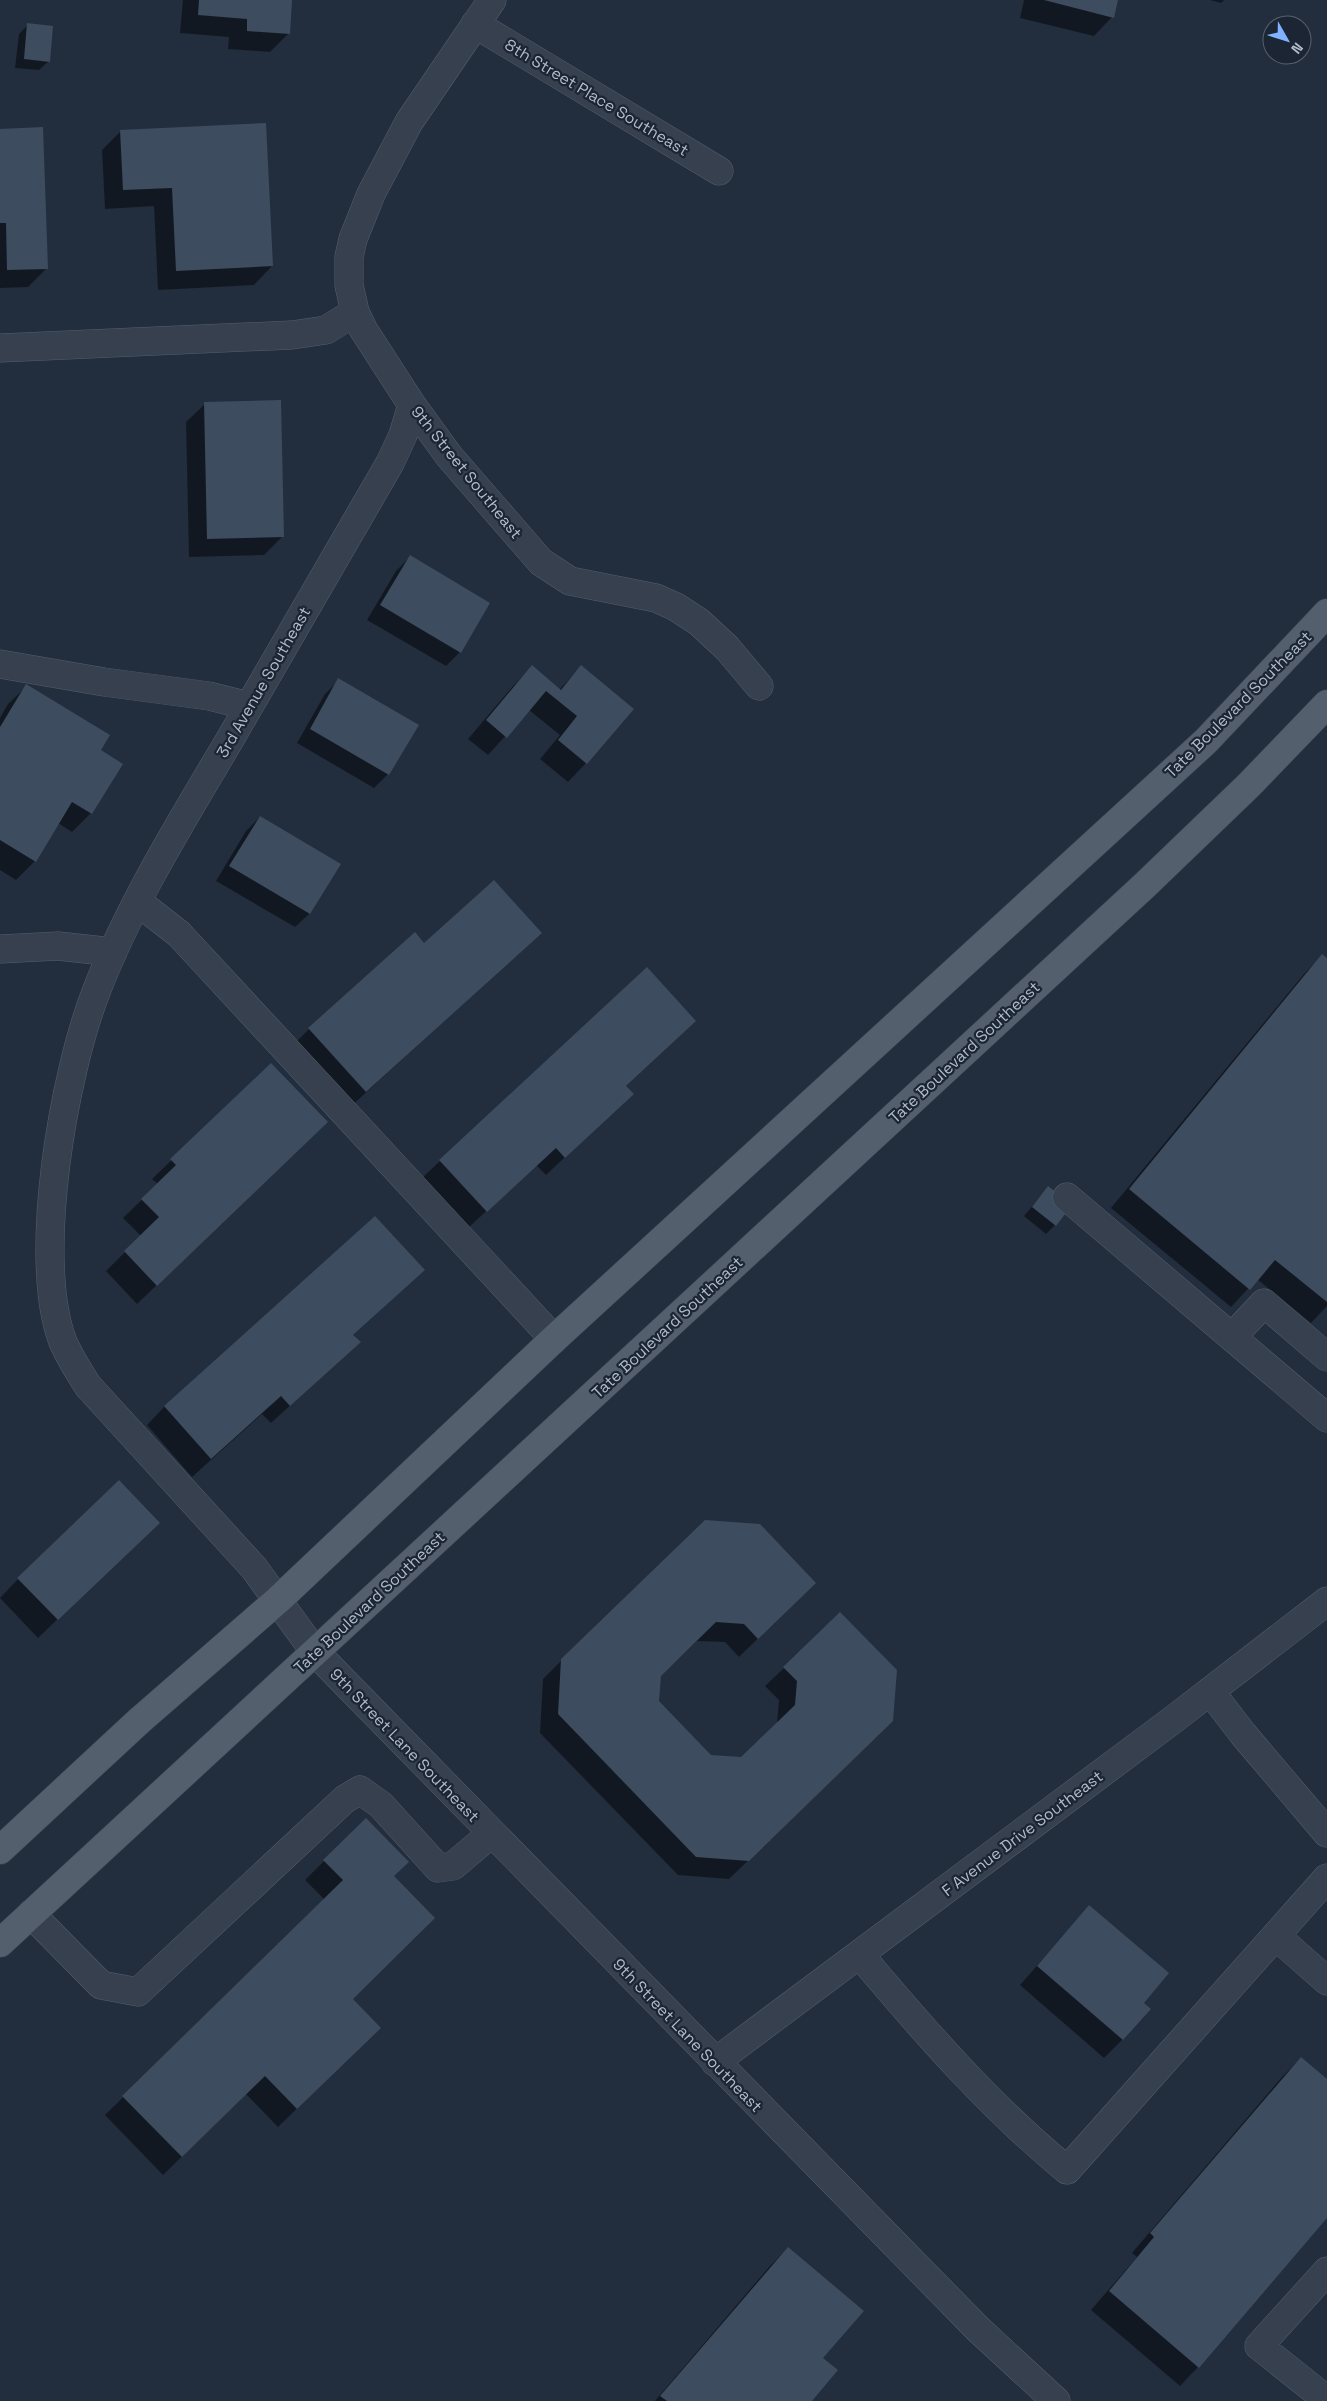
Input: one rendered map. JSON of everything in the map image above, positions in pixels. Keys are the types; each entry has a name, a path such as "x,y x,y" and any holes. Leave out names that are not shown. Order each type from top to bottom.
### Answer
{"main road":[{"name":"Tate Boulevard Southeast","path":"0,1850 139,1720 278,1600 554,1339 1206,741 1327,612"},
{"name":"Tate Boulevard Southeast","path":"0,1943 1145,884 1249,785 1327,704"}],"street":[{"path":"0,348 292,335 326,330 355,312 349,285 349,257 353,239 371,194 409,122 492,0"},
{"name":"8th Street Place Southeast","path":"475,24 719,171"},
{"name":"9th Street Southeast","path":"355,312 363,329 412,405 449,456 541,562 570,580 656,598 676,607 699,622 727,648 759,686"},
{"name":"3rd Avenue Southeast","path":"112,955 158,863 390,463 403,435 412,405"},
{"path":"0,664 104,682 209,696 249,706"},
{"path":"138,902 179,934 202,958 554,1339"},
{"path":"0,949 58,946 112,955"},
{"name":"9th Street Lane Southeast","path":"112,955 95,994 76,1059 57,1160 50,1240 50,1279 56,1316 63,1341 76,1368 88,1386 216,1524 254,1568 315,1652 978,2329 1056,2401"},
{"path":"1067,1197 1327,1418"},
{"path":"1232,1337 1264,1303 1327,1357"},
{"name":"F Avenue Drive Southeast","path":"715,2062 860,1955 1327,1601"},
{"path":"1210,1691 1243,1734 1327,1833"},
{"path":"31,1914 101,1985 138,1992 344,1798 360,1790 381,1805 438,1868 453,1866 492,1834"},
{"path":"860,1955 926,2034 1028,2137 1068,2170 1327,1878"},
{"path":"1276,1936 1327,1981"},
{"path":"1327,2271 1259,2346 1327,2400"}],"building":[{"path":"199,0 292,0 290,34 247,31 247,19 198,15"},
{"path":"1044,0 1118,0 1114,18"},
{"path":"27,23 53,26 50,62 24,59"},
{"path":"266,123 273,266 176,271 172,188 123,190 120,130"},
{"path":"43,127 48,269 7,270 6,223 0,223 0,129"},
{"path":"281,400 284,537 207,539 204,402"},
{"path":"410,555 490,603 461,653 380,605"},
{"path":"532,665 561,690 581,665 634,709 587,764 558,740 577,716 546,691 507,738 486,720"},
{"path":"338,678 419,725 389,775 310,729"},
{"path":"26,684 110,735 101,750 123,764 92,814 72,802 36,862 0,840 0,727"},
{"path":"260,816 341,864 310,914 229,866"},
{"path":"494,880 542,933 366,1092 308,1028 415,932 424,943"},
{"path":"1322,954 1327,958 1327,1302 1275,1260 1250,1290 1129,1189"},
{"path":"647,967 696,1021 626,1086 634,1094 565,1158 556,1148 487,1212 439,1160"},
{"path":"271,1063 328,1122 157,1286 124,1251 159,1217 141,1199 176,1165 170,1159"},
{"path":"1048,1186 1072,1205 1056,1226 1032,1207"},
{"path":"375,1216 425,1270 353,1335 361,1342 290,1406 281,1396 211,1459 164,1406"},
{"path":"119,1480 160,1523 58,1620 17,1578"},
{"path":"705,1520 760,1524 816,1583 758,1639 744,1624 716,1622 661,1676 659,1701 711,1755 741,1757 795,1705 797,1681 783,1667 840,1612 897,1670 893,1721 749,1861 696,1857 558,1714 561,1659"},
{"path":"366,1818 409,1862 394,1876 435,1918 353,1999 381,2028 297,2109 265,2076 182,2157 122,2096 343,1880 323,1860"},
{"path":"1089,1905 1169,1973 1144,2003 1151,2009 1123,2040 1037,1966"},
{"path":"1301,2057 1327,2079 1327,2218 1199,2368 1109,2291 1154,2237 1150,2233"},
{"path":"788,2247 864,2311 823,2358 838,2370 812,2401 667,2401 660,2396"}]}
